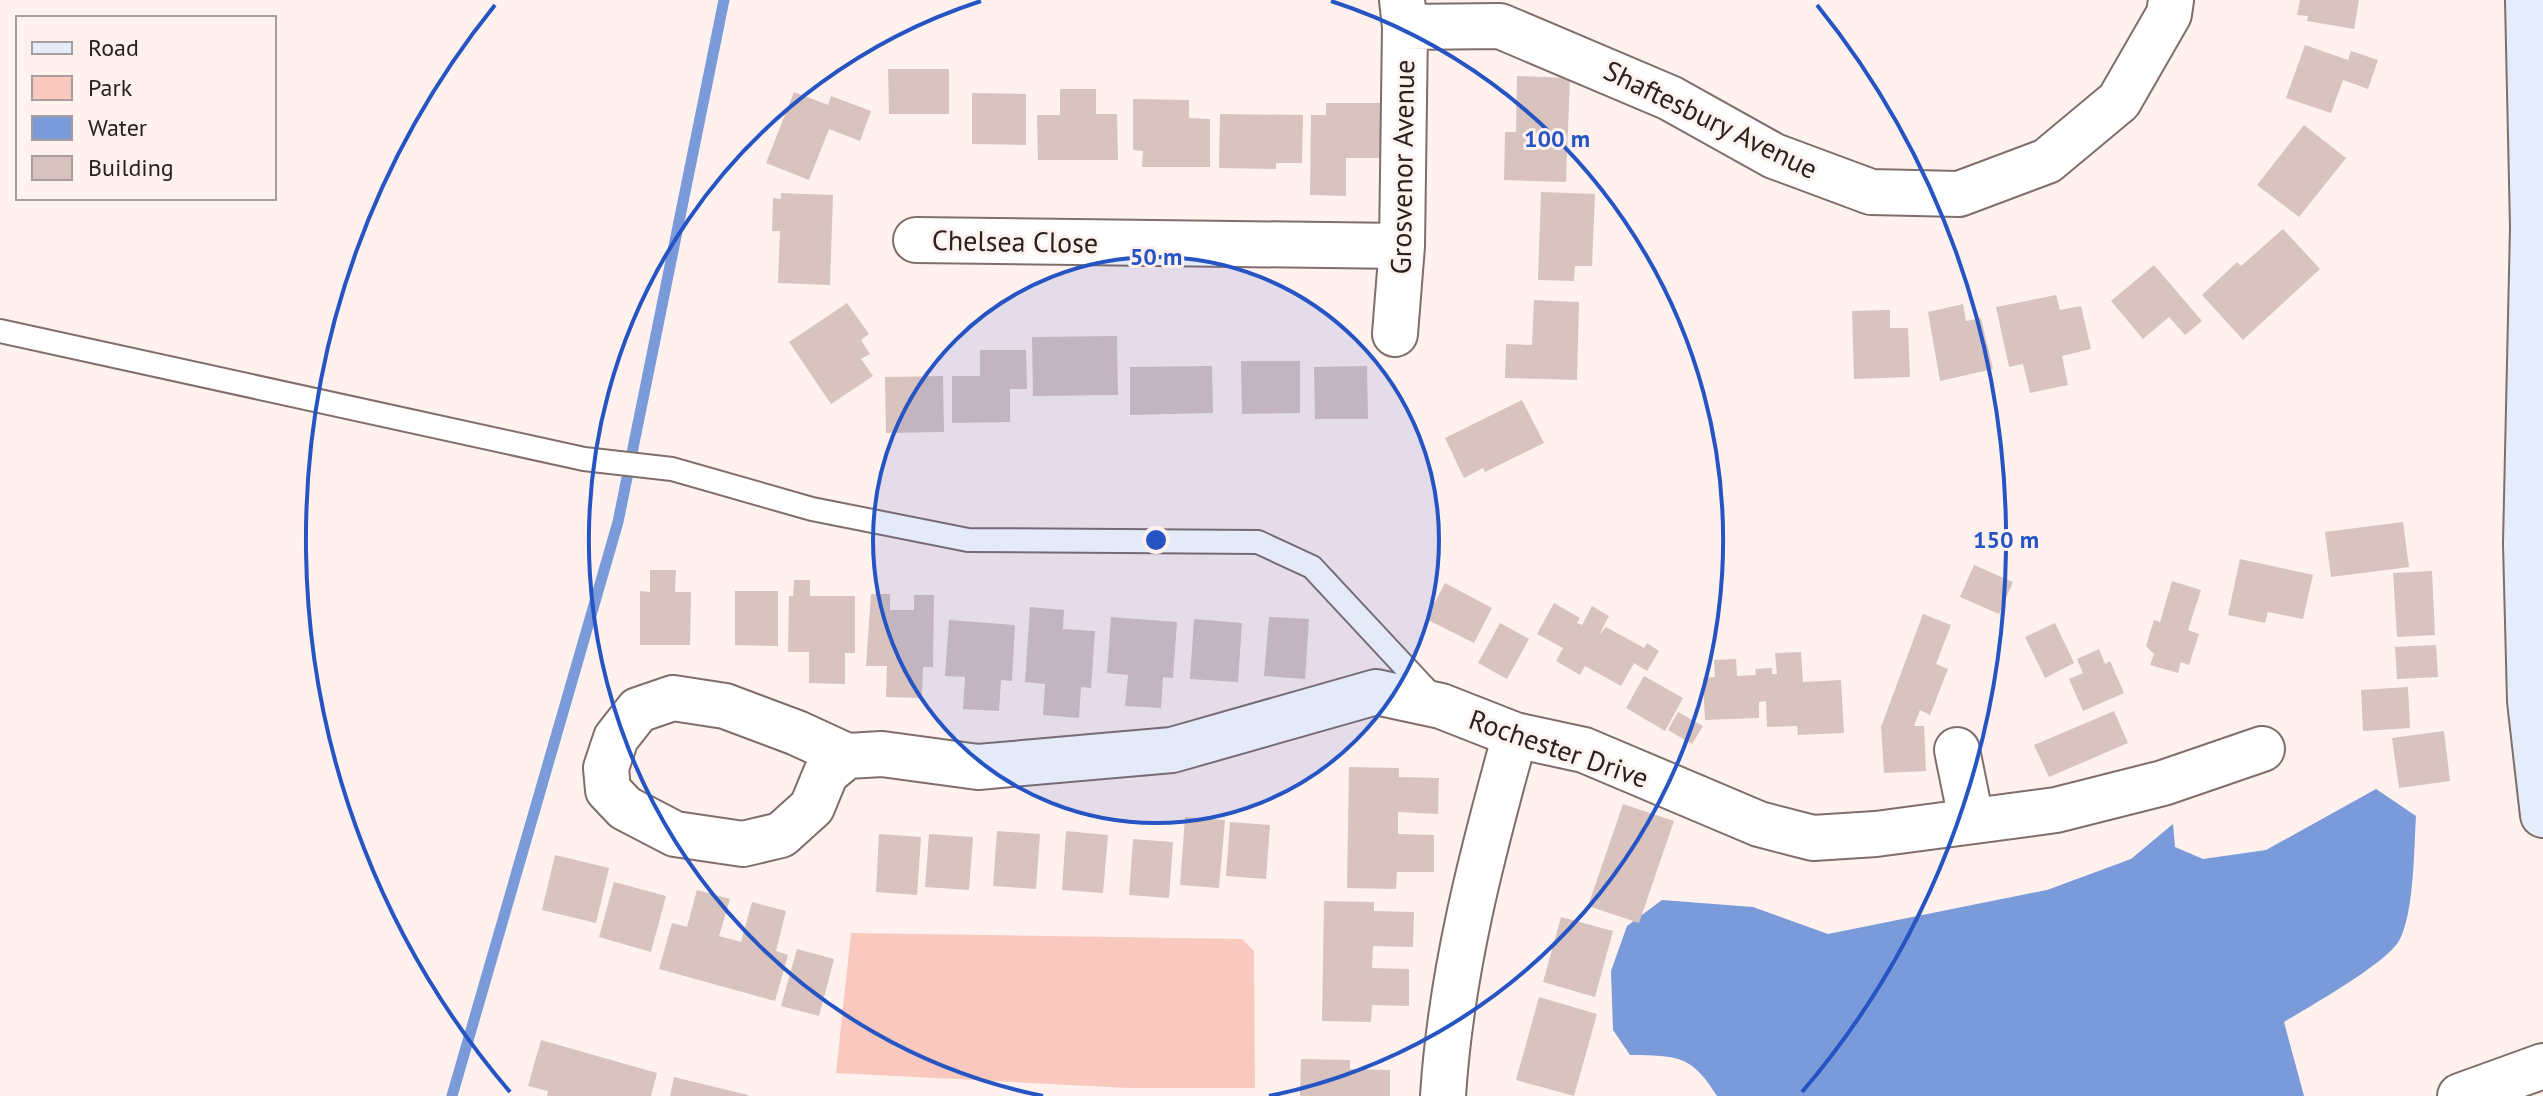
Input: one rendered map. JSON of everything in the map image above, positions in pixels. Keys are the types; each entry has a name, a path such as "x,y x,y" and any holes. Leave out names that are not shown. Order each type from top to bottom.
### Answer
{"main road":[{"path":"2528,0 2538,227 2526,560 2530,701 2543,815"}],"street":[{"name":"Shaftesbury Avenue","path":"1403,14 1500,26 1670,98 1774,156 1871,192 1959,194 2047,161 2119,101 2169,14 2171,0"},
{"name":"Grosvenor Avenue","path":"1395,334 1402,246 1403,14"},
{"name":"Chelsea Close","path":"916,240 1402,246"},
{"name":"Rochester Drive","path":"847,756 826,773 812,807 781,835 743,844 675,834 625,808 608,790 606,768 616,738 638,710 673,698 725,706 847,756 882,754 978,767 1172,750 1376,692 1441,706 1515,735 1584,750 1759,824 1813,838 1876,834 2056,810 2163,783 2262,749"},
{"path":"1443,1096 1447,1042 1467,911 1515,735"},
{"path":"1957,750 1971,819"},
{"path":"2460,1096 2543,1066"}],"lane":[{"path":"0,331 615,464 650,465 812,509 968,540 1258,542 1312,567 1441,706"}],"green space":[{"path":"851,933 1242,939 1254,951 1255,1088 1128,1088 836,1073"}],"water":[{"path":"2376,789 2416,816 2405,927 2393,949 2381,960 2284,1022 2304,1096 1717,1096 1699,1072 1681,1060 1630,1055 1613,1030 1611,971 1627,926 1662,900 1753,907 1828,934 2047,890 2131,859 2173,824 2175,847 2203,859 2266,850"}],"building":[{"path":"2300,0 2359,0 2354,29 2307,21 2308,16 2297,15"},
{"path":"2305,45 2348,60 2351,51 2378,60 2368,89 2343,80 2331,113 2286,98"},
{"path":"888,69 949,69 949,114 889,114"},
{"path":"1517,76 1570,78 1566,182 1504,180 1505,132 1516,132"},
{"path":"1060,89 1096,89 1096,114 1117,114 1118,160 1038,160 1037,115 1060,115"},
{"path":"794,92 828,105 831,96 871,111 860,141 829,129 809,180 766,163"},
{"path":"972,93 1026,94 1026,145 972,144"},
{"path":"1133,99 1189,100 1189,118 1210,119 1210,167 1142,167 1143,151 1133,150"},
{"path":"1326,103 1386,103 1386,158 1346,158 1346,196 1310,195 1311,115 1326,115"},
{"path":"1220,114 1303,115 1302,163 1276,163 1276,169 1219,168"},
{"path":"2304,125 2346,158 2299,217 2257,185"},
{"path":"1541,192 1595,194 1592,266 1575,266 1574,281 1538,280"},
{"path":"781,193 833,195 830,285 778,283 780,231 772,231 773,198 781,199"},
{"path":"2283,229 2320,269 2243,340 2202,295 2237,262 2241,266"},
{"path":"2154,265 2202,321 2185,335 2169,317 2143,339 2111,301"},
{"path":"2056,295 2060,310 2081,306 2091,349 2062,356 2068,385 2030,393 2023,364 2009,367 1996,307"},
{"path":"1534,300 1579,302 1577,380 1505,378 1506,344 1532,345"},
{"path":"847,303 869,334 861,340 870,354 861,359 873,376 831,404 789,342"},
{"path":"1963,304 1966,321 1981,318 1993,369 1940,381 1928,312"},
{"path":"1890,310 1890,328 1908,328 1910,377 1854,379 1852,311"},
{"path":"1117,336 1118,395 1033,396 1032,337"},
{"path":"980,350 1026,350 1027,389 1010,389 1010,422 952,423 952,376 980,376"},
{"path":"1241,361 1300,361 1300,413 1242,414"},
{"path":"1212,366 1213,413 1130,415 1130,367"},
{"path":"1367,366 1368,419 1315,419 1314,367"},
{"path":"943,376 944,432 886,433 885,377"},
{"path":"1522,400 1544,443 1485,472 1483,468 1464,478 1445,438"},
{"path":"2403,522 2409,567 2331,577 2325,532"},
{"path":"2240,559 2313,575 2303,619 2268,612 2265,623 2228,615"},
{"path":"1974,565 2013,582 1999,614 1960,597"},
{"path":"650,570 676,570 675,592 691,592 690,645 640,645 640,591 650,592"},
{"path":"2432,571 2435,635 2397,637 2393,573"},
{"path":"794,580 810,580 810,596 855,596 855,653 845,653 845,684 809,683 809,652 788,652 789,596 793,596"},
{"path":"2172,581 2201,590 2188,630 2199,634 2189,665 2181,662 2178,673 2150,665 2154,654 2146,646 2154,620 2160,622"},
{"path":"1445,583 1492,608 1474,643 1426,619"},
{"path":"735,591 778,591 778,646 735,645"},
{"path":"871,594 890,594 890,610 914,610 914,595 934,595 933,667 923,667 922,698 886,697 887,666 866,666"},
{"path":"1554,603 1580,618 1577,623 1582,625 1592,606 1609,616 1599,635 1606,627 1644,648 1647,643 1659,651 1647,671 1634,663 1621,686 1585,666 1580,675 1556,661 1563,648 1537,634"},
{"path":"1030,607 1064,610 1063,629 1095,631 1091,688 1081,687 1079,718 1043,715 1045,684 1025,682"},
{"path":"1923,614 1951,625 1936,664 1948,669 1930,715 1920,710 1914,726 1924,726 1926,771 1884,773 1881,727"},
{"path":"1111,617 1177,622 1173,678 1163,677 1161,708 1125,706 1128,675 1107,673"},
{"path":"1269,617 1309,619 1305,679 1264,676"},
{"path":"1194,619 1242,623 1238,682 1190,679"},
{"path":"949,620 1015,625 1012,681 1001,680 999,711 963,709 965,677 945,676"},
{"path":"1500,623 1529,639 1507,679 1478,663"},
{"path":"2055,623 2074,663 2045,678 2025,637"},
{"path":"2436,645 2438,677 2397,679 2395,647"},
{"path":"2099,649 2105,664 2110,661 2124,693 2083,711 2069,679 2083,673 2077,659"},
{"path":"1801,652 1803,682 1841,680 1844,733 1798,735 1797,726 1767,727 1766,701 1759,702 1759,718 1705,720 1703,678 1715,677 1714,660 1736,659 1737,676 1756,675 1755,669 1772,668 1772,674 1777,674 1775,653"},
{"path":"1644,676 1683,698 1665,731 1626,708"},
{"path":"2408,687 2410,728 2363,731 2361,690"},
{"path":"2114,711 2128,743 2049,777 2034,745"},
{"path":"1678,712 1703,726 1692,744 1668,730"},
{"path":"2444,731 2450,781 2399,788 2392,738"},
{"path":"1349,767 1399,768 1399,777 1439,778 1438,814 1398,812 1398,834 1434,835 1434,872 1397,872 1396,889 1347,888"},
{"path":"1623,804 1674,821 1639,923 1588,906"},
{"path":"1185,817 1225,820 1219,888 1180,885"},
{"path":"1230,822 1270,825 1266,879 1226,876"},
{"path":"997,831 1040,834 1036,889 993,886"},
{"path":"1066,831 1108,835 1103,893 1062,890"},
{"path":"879,834 921,837 917,895 876,892"},
{"path":"929,834 973,837 969,890 925,887"},
{"path":"1133,839 1173,842 1169,898 1129,895"},
{"path":"555,855 609,868 596,923 542,910"},
{"path":"614,882 666,896 651,952 599,937"},
{"path":"697,890 730,899 719,936 741,942 752,902 786,911 776,951 788,955 775,1001 659,969 672,923 687,927"},
{"path":"1324,901 1374,902 1374,911 1414,912 1413,947 1373,946 1372,968 1409,969 1409,1006 1372,1005 1371,1022 1322,1021"},
{"path":"1561,917 1613,931 1595,997 1543,982"},
{"path":"797,949 834,959 819,1016 781,1006"},
{"path":"1539,997 1597,1014 1574,1096 1516,1080"},
{"path":"541,1040 657,1073 651,1096 547,1096 548,1091 528,1086"},
{"path":"1301,1059 1350,1060 1350,1069 1390,1070 1390,1096 1300,1096"},
{"path":"674,1077 748,1095 748,1096 670,1096"}],"waterway":[{"path":"452,1096 618,522 724,0"}]}
